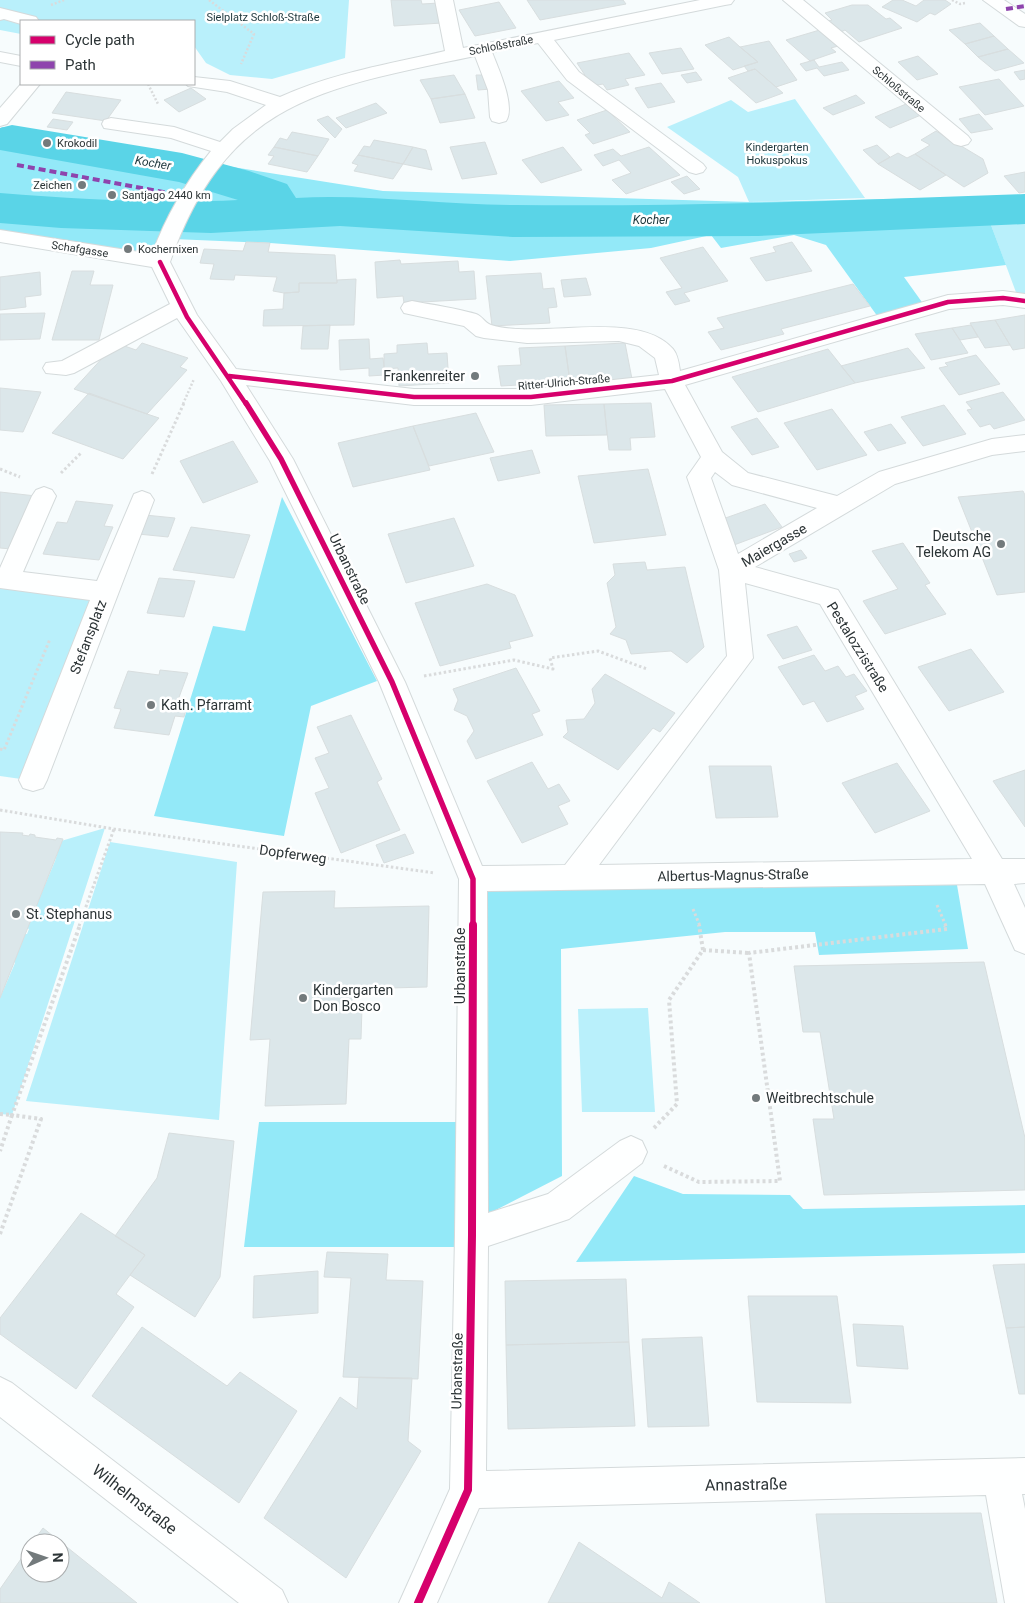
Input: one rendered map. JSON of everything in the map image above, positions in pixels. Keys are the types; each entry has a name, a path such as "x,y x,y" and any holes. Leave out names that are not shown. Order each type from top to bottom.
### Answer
{"street":[{"path":"444,0 455,54"},
{"name":"Schloßstraße","path":"160,262 167,240 208,167 242,131 280,104 342,80 455,54 725,0"},
{"name":"Schloßstraße","path":"792,0 961,140"},
{"path":"992,0 1025,22"},
{"path":"0,15 2,13 26,20"},
{"path":"543,37 573,76 696,168"},
{"path":"482,49 497,90 499,117"},
{"path":"0,57 20,61"},
{"path":"195,82 230,87 280,104"},
{"path":"0,120 30,85"},
{"path":"111,124 174,133 224,150"},
{"name":"Schafgasse","path":"0,236 160,262"},
{"path":"160,262 188,317 229,376"},
{"name":"Ritter-Ulrich-Straße","path":"229,376 424,397 531,397 672,381 948,302 1003,298 1025,301"},
{"path":"54,368 66,368 183,306"},
{"path":"412,308 471,320 484,331 528,336 619,334 646,341 665,354 672,381 713,458 740,479 841,506"},
{"name":"Urbanstraße","path":"229,376 281,459 392,682 473,878 472,1235 468,1490 418,1603"},
{"name":"Maiergasse","path":"573,877 740,658 731,570 887,478 992,447 1025,443"},
{"path":"713,458 699,477 731,570"},
{"path":"4,579 44,496"},
{"path":"105,592 142,500"},
{"name":"Pestalozzistraße","path":"731,570 829,597 994,870 1025,941"},
{"name":"Stefansplatz","path":"4,579 105,592 33,780"},
{"name":"Albertus-Magnus-Straße","path":"473,878 1025,871"},
{"path":"472,1235 557,1207 631,1152"},
{"name":"Wilhelmstraße","path":"0,1395 270,1603"},
{"path":"1013,1477 1024,1603"},
{"name":"Annastraße","path":"468,1490 1013,1477"}],"path":[{"path":"209,0 254,34 230,87"},
{"path":"952,0 960,4"},
{"path":"142,500 186,396"},
{"path":"0,749 4,750 52,634"},
{"path":"392,682 514,660 553,669 550,658 598,651 647,669"},
{"path":"0,1150 114,829"},
{"path":"703,950 749,953 947,929 924,872"},
{"path":"699,922 703,950 669,1000 677,1104 631,1152 699,1182 780,1182 749,953"},
{"path":"0,1114 40,1119 0,1234"}],"green space":[{"name":"Sielplatz Schloß-Straße","path":"0,0 349,0 345,58 272,79 230,75 206,63 195,47 195,20 20,20 20,34 0,30"},
{"name":"Kindergarten Hokuspokus","path":"795,99 865,198 749,202 738,177 667,127 731,100 748,112"},
{"path":"1025,215 1025,296 1017,295 988,217"},
{"path":"0,583 98,595 28,780 0,776"},
{"path":"105,828 12,1115 0,1114 0,998 25,934 27,934 29,929 27,928 55,861 61,841"},
{"path":"110,842 237,862 219,1120 26,1101"},
{"path":"648,1008 655,1112 582,1112 578,1009"}],"shaded area":[{"path":"2,127 206,162 156,258 0,232 0,129"},
{"path":"214,164 383,191 749,202 1025,196 1025,215 988,217 1006,265 904,277 924,305 878,317 826,245 794,235 721,248 711,235 651,248 510,261 270,243 173,239"},
{"path":"282,497 377,681 311,706 284,836 154,816 213,626 245,631"},
{"path":"957,885 968,949 819,955 815,932 725,932 561,949 562,1176 488,1214 485,890"},
{"path":"259,1122 459,1122 457,1247 244,1247"},
{"path":"634,1176 683,1194 790,1195 803,1209 1025,1205 1025,1253 576,1262"}],"building":[{"path":"391,0 421,0 422,4 439,3 442,23 394,26"},
{"path":"527,0 623,0 626,4 540,20"},
{"path":"893,0 902,0 916,6 924,0 945,0 951,4 935,15 930,13 917,22 882,7"},
{"path":"499,2 516,28 475,36 459,10"},
{"path":"852,5 868,5 886,19 890,18 902,28 859,42 845,30 841,32 828,21 832,20 825,13"},
{"path":"980,23 994,36 965,44 949,30"},
{"path":"823,29 842,45 831,48 836,52 810,61 786,40"},
{"path":"994,36 1008,49 978,57 965,44"},
{"path":"729,37 758,62 733,70 705,45"},
{"path":"769,41 797,80 776,87 755,69 748,71 744,66 758,62 740,47"},
{"path":"681,48 694,69 662,74 649,53"},
{"path":"1008,49 1024,63 995,71 978,57"},
{"path":"629,53 645,75 625,79 629,85 607,90 603,84 592,86 577,63"},
{"path":"918,56 938,74 917,80 898,62"},
{"path":"814,60 819,67 842,62 849,70 824,76 817,68 806,71 800,64"},
{"path":"755,69 783,93 756,103 728,78"},
{"path":"1025,70 1025,79 1020,80 1014,72"},
{"path":"696,72 702,80 687,83 681,75"},
{"path":"454,75 465,94 431,99 420,80"},
{"path":"476,75 488,75 491,89 478,90"},
{"path":"999,79 1024,106 985,115 959,87"},
{"path":"559,81 574,98 558,102 569,115 546,121 521,91"},
{"path":"661,83 675,102 648,108 635,88"},
{"path":"191,88 206,99 179,112 164,100"},
{"path":"66,92 121,100 106,121 52,113"},
{"path":"465,94 475,118 440,123 431,99"},
{"path":"856,95 865,103 833,115 823,108"},
{"path":"376,103 387,113 346,128 336,118"},
{"path":"906,104 921,115 890,128 875,117"},
{"path":"607,110 630,132 593,144 585,135 590,133 577,120"},
{"path":"979,114 993,129 971,133 959,119"},
{"path":"328,116 342,129 335,138 317,120"},
{"path":"53,119 73,122 67,130 47,127"},
{"path":"936,131 983,159 988,173 964,187 915,154 930,145 921,140"},
{"path":"292,132 329,139 318,156 274,147 280,138 287,140"},
{"path":"374,140 413,147 403,164 358,155 364,146 370,147"},
{"path":"485,142 497,174 462,179 450,147"},
{"path":"877,145 890,157 878,164 863,150"},
{"path":"274,147 318,156 307,172 268,164 274,156 268,155"},
{"path":"413,147 426,150 432,170 403,164"},
{"path":"563,147 582,170 541,183 522,160"},
{"path":"649,147 680,175 626,194 612,180 631,173 619,160 603,166 594,155 613,149 621,156"},
{"path":"898,153 907,158 915,154 946,175 920,190 878,164"},
{"path":"358,155 403,164 393,179 354,171 358,165 352,163"},
{"path":"1025,172 1025,192 1019,193 1004,176"},
{"path":"687,176 700,189 684,194 671,182"},
{"path":"246,242 270,243 268,252 335,255 337,283 299,283 299,292 284,293 273,291 277,277 235,275 234,280 210,279 214,264 200,263 204,249 243,251"},
{"path":"792,242 812,271 766,281 750,258 776,252 773,247"},
{"path":"703,247 728,281 684,293 690,301 675,305 666,292 682,288 660,258"},
{"path":"400,260 401,264 458,261 459,272 474,271 476,299 404,303 403,296 377,298 375,262"},
{"path":"72,271 94,271 90,285 113,285 99,340 52,340"},
{"path":"40,272 41,295 25,297 26,307 0,310 0,277"},
{"path":"541,273 543,289 554,288 557,307 548,308 550,323 492,326 486,276"},
{"path":"586,278 591,295 564,297 561,280"},
{"path":"356,279 354,325 263,326 264,310 283,309 284,293 299,292 299,283 337,283 337,280"},
{"path":"853,284 870,306 781,329 784,334 721,350 708,332 724,328 717,318"},
{"path":"45,313 40,339 0,340 0,314"},
{"path":"1025,315 1025,348 1013,350 995,320"},
{"path":"995,320 1010,345 985,348 970,323"},
{"path":"330,325 328,349 301,349 303,326"},
{"path":"971,325 978,337 960,340 952,328"},
{"path":"952,328 968,353 931,360 915,334"},
{"path":"369,339 370,359 383,358 385,375 369,376 369,368 340,370 339,340"},
{"path":"116,343 136,350 142,343 188,358 180,367 187,370 147,414 74,389"},
{"path":"427,343 428,354 447,353 449,383 399,386 398,368 384,369 384,354 397,353 397,345"},
{"path":"625,343 632,379 570,382 565,346"},
{"path":"565,346 570,382 501,386 498,366 521,365 519,348"},
{"path":"908,348 925,368 855,383 841,366"},
{"path":"828,349 855,383 758,412 732,377"},
{"path":"976,355 1000,384 959,395 939,368 948,366 945,363"},
{"path":"0,388 41,392 23,432 0,430"},
{"path":"1003,392 1025,420 994,429 990,424 980,427 967,410 972,409 966,402"},
{"path":"89,393 159,418 123,459 52,433"},
{"path":"651,403 655,437 630,438 631,450 609,450 604,404"},
{"path":"604,404 607,435 546,436 544,405"},
{"path":"944,405 966,434 923,446 901,417"},
{"path":"832,409 867,455 817,470 784,423"},
{"path":"476,413 494,452 429,466 413,426"},
{"path":"757,418 779,447 752,455 731,427"},
{"path":"891,424 906,443 878,451 864,432"},
{"path":"413,426 430,470 353,487 338,443"},
{"path":"233,441 258,482 203,503 180,461"},
{"path":"532,450 540,473 498,481 490,458"},
{"path":"648,469 666,535 594,543 578,476"},
{"name":"Deutsche Telekom AG","path":"1023,491 1025,495 1025,592 997,595 958,497"},
{"path":"0,492 36,496 11,549 0,548"},
{"path":"76,501 113,505 104,526 113,527 99,560 43,554 57,522 67,523"},
{"path":"765,504 782,527 734,545 717,521"},
{"path":"145,515 175,518 168,537 138,534"},
{"path":"454,518 474,566 406,583 388,534"},
{"path":"191,527 250,535 234,578 173,570"},
{"path":"903,543 930,583 925,585 946,614 885,634 863,601 898,589 872,551"},
{"path":"801,550 807,558 794,562 789,554"},
{"path":"645,562 647,570 685,567 704,647 687,663 671,651 631,654 626,640 610,634 616,627 607,583 615,575 613,564"},
{"path":"159,578 195,581 184,617 147,613"},
{"path":"487,584 515,595 533,636 509,642 511,648 440,666 415,603"},
{"path":"797,626 812,650 783,659 767,635"},
{"path":"971,649 1004,692 949,711 918,667"},
{"path":"814,655 825,671 838,666 846,677 854,674 867,691 855,696 864,709 827,722 814,701 803,705 778,667"},
{"path":"516,668 540,711 532,714 543,735 476,759 467,741 474,731 467,716 454,710 458,700 453,689"},
{"name":"Kath. Pfarramt","path":"160,670 188,673 178,700 188,702 184,717 175,716 169,735 114,728 121,709 114,708 128,671 159,675"},
{"path":"605,674 675,713 660,732 653,728 618,770 563,737 568,732 566,720 584,719 595,703 592,689"},
{"path":"351,715 382,779 377,782 400,830 341,853 315,793 329,788 315,758 329,753 317,727"},
{"path":"532,762 548,789 559,784 570,801 558,806 568,824 522,843 487,781"},
{"path":"897,763 930,811 875,833 842,783"},
{"path":"709,766 771,766 778,817 716,818"},
{"path":"1025,770 1025,827 993,781"},
{"name":"St. Stephanus","path":"0,832 23,833 22,835 29,836 30,834 35,835 35,837 56,840 57,838 63,839 0,998"},
{"path":"405,834 414,853 384,863 376,845"},
{"name":"Kindergarten Don Bosco","path":"335,891 334,908 429,906 427,987 352,989 352,1008 362,1008 361,1039 349,1039 346,1104 265,1106 270,1039 250,1040 263,892"},
{"name":"Weitbrechtschule","path":"984,962 1025,1138 1025,1190 824,1195 813,1119 834,1119 820,1032 803,1032 794,966"},
{"path":"169,1133 234,1141 220,1277 195,1317 130,1275 145,1255 115,1236 157,1178"},
{"path":"81,1213 145,1255 116,1294 134,1307 76,1389 0,1334 0,1318"},
{"path":"327,1252 388,1254 386,1280 423,1281 418,1379 343,1377 351,1278 324,1277"},
{"path":"1025,1264 1025,1327 1006,1328 993,1265"},
{"path":"318,1271 318,1313 253,1318 254,1276"},
{"path":"626,1279 629,1342 506,1345 505,1281"},
{"path":"748,1296 837,1296 851,1403 757,1402"},
{"path":"853,1324 903,1326 908,1369 857,1366"},
{"path":"142,1327 227,1386 240,1372 297,1411 239,1503 92,1396"},
{"path":"1025,1327 1025,1394 1019,1394 1006,1328"},
{"path":"702,1337 709,1426 648,1427 642,1339"},
{"path":"629,1342 635,1426 508,1429 506,1345"},
{"path":"359,1377 412,1378 408,1441 421,1451 346,1578 264,1518 340,1397 357,1409"},
{"path":"981,1513 997,1603 826,1603 816,1514"},
{"path":"43,1528 49,1533 39,1533"},
{"path":"579,1542 662,1598 669,1582 700,1603 548,1603"},
{"path":"70,1550 137,1603 0,1603 0,1589 20,1560 20,1583 70,1583"}],"waterway":[{"name":"Kocher","path":"12,139 182,168 232,181 270,195 273,201"},
{"name":"Kocher","path":"0,208 61,213 211,217 340,211 513,221 758,220 1025,209"}],"marked path":[{"path":"1006,9 1025,6"},
{"path":"17,165 190,197"}],"cycle path":[{"path":"160,262 187,317 229,376 281,459 392,682 473,879 472,1235 468,1490 418,1603"},
{"path":"229,376 414,397 531,397 672,381 948,302 1003,298 1025,301"}],"place":[{"name":"Krokodil","path":"47,143"},
{"name":"Zeichen","path":"82,185"},
{"name":"Santjago 2440 km","path":"112,195"},
{"name":"Kochernixen","path":"128,249"},
{"name":"Frankenreiter","path":"475,376"},
{"name":"Deutsche Telekom AG","path":"1001,544"},
{"name":"Kath. Pfarramt","path":"151,705"},
{"name":"St. Stephanus","path":"16,914"},
{"name":"Kindergarten Don Bosco","path":"303,998"},
{"name":"Weitbrechtschule","path":"756,1098"}]}
